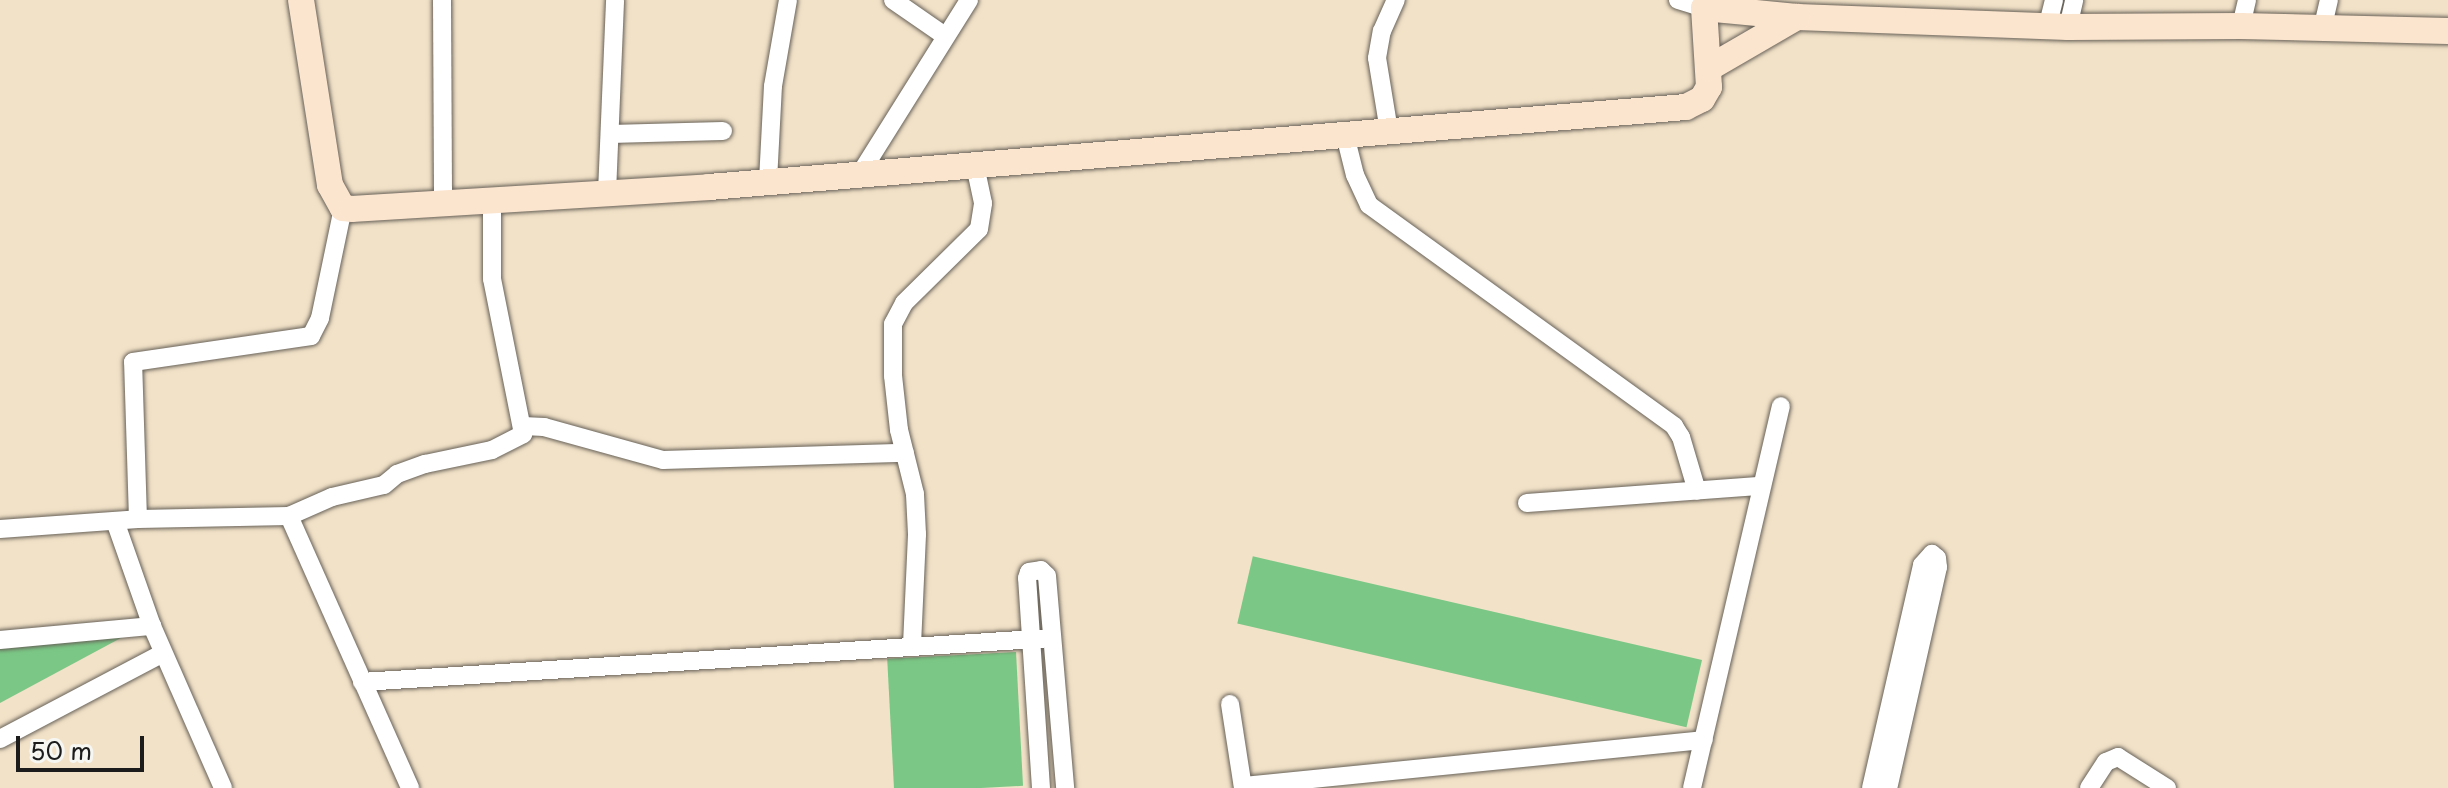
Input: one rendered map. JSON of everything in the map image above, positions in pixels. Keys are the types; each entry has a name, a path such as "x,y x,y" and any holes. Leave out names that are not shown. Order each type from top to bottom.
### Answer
{"street":[{"path":"138,519 133,362 311,336 320,318 343,208 330,185 301,0"},
{"path":"442,0 443,203"},
{"path":"607,193 615,0"},
{"path":"768,181 773,86 788,0"},
{"path":"893,0 945,36"},
{"path":"860,174 969,0"},
{"path":"1389,131 1377,58 1382,31 1396,0"},
{"path":"1678,0 1797,17 2057,17 2322,30 2448,31"},
{"path":"2057,17 2074,0"},
{"path":"2241,26 2247,0"},
{"path":"2322,30 2329,0"},
{"path":"343,208 768,181 1686,107 1702,99 1709,87 1704,4"},
{"path":"1709,68 1797,17"},
{"path":"610,134 723,131"},
{"path":"1345,135 1358,183 1369,205 1659,414 1681,437 1697,491"},
{"path":"912,645 917,534 915,494 893,376 893,324 904,303 979,229 983,203 975,165"},
{"path":"0,529 138,519 289,516 332,497 384,485 397,474 425,464 462,459 508,444 521,436 523,426 494,292 490,237 492,199"},
{"path":"1692,788 1781,406"},
{"path":"523,426 544,427 616,450 663,460 905,453"},
{"path":"1527,503 1761,486"},
{"path":"289,516 410,788"},
{"path":"115,521 152,626 223,788"},
{"path":"1871,788 1922,565 1932,554 1937,558 1938,567 1888,788"},
{"path":"1041,788 1027,578 1029,572 1041,570 1047,576 1065,788"},
{"path":"0,640 152,626"},
{"path":"362,682 1052,638"},
{"path":"0,739 163,653"},
{"path":"1230,704 1243,787 1704,740"},
{"path":"2089,788 2106,762 2118,757 2167,788"}],"green space":[{"path":"1253,556 1702,660 1686,727 1237,624"},
{"path":"132,632 0,703 0,641"},
{"path":"1016,652 1023,786 894,788 887,659"}]}
